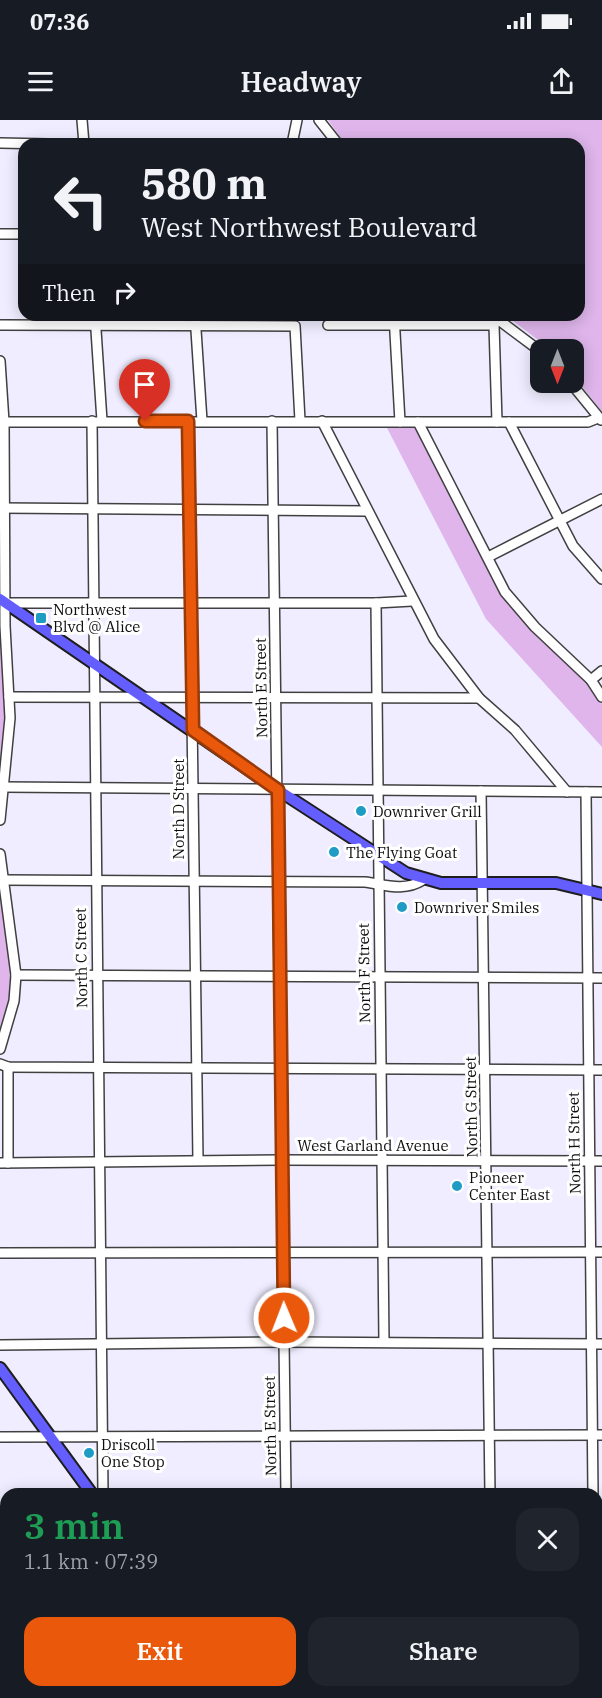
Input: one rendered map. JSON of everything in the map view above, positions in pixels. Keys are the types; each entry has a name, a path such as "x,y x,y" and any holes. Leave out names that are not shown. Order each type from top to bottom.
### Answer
{"main road":[{"path":"2,601 278,790 406,873 423,880 556,883 602,894"},
{"path":"0,1368 88,1488"}],"street":[{"path":"82,120 84,138"},
{"path":"293,138 297,120"},
{"path":"319,120 333,138"},
{"path":"0,143 18,143"},
{"path":"0,234 18,234"},
{"path":"0,325 77,321"},
{"path":"96,321 102,421"},
{"path":"116,321 295,326 300,421"},
{"path":"196,321 202,421"},
{"path":"395,321 400,422"},
{"path":"328,325 395,325 474,321"},
{"path":"494,321 497,422"},
{"path":"495,321 530,344"},
{"path":"0,361 2,601 9,697 0,820"},
{"path":"2,422 588,423 600,420 579,393"},
{"name":"North C Street","path":"92,421 103,1488"},
{"name":"North D Street","path":"188,421 198,1160"},
{"name":"North E Street","path":"272,421 286,1488"},
{"path":"322,421 412,601 434,639 479,698 515,730 567,792"},
{"path":"418,422 505,592 535,627 591,680 602,697"},
{"path":"509,422 573,546 602,579"},
{"path":"488,557 602,499"},
{"path":"2,508 366,511"},
{"path":"2,601 376,603 412,601"},
{"name":"North F Street","path":"376,603 384,1342"},
{"path":"591,680 602,671"},
{"path":"9,697 479,698"},
{"path":"3,787 602,792"},
{"name":"North G Street","path":"481,791 490,1488"},
{"name":"North H Street","path":"586,792 590,1252 597,1344 597,1435 593,1488"},
{"path":"0,854 16,975 14,1000 0,1049"},
{"path":"3,880 278,882 412,887 423,880"},
{"path":"16,975 602,978"},
{"path":"4,1163 4,1066 602,1070"},
{"name":"West Garland Avenue","path":"4,1163 198,1160 602,1161"},
{"path":"0,1253 602,1252"},
{"path":"0,1345 284,1341 597,1344"},
{"path":"0,1437 285,1434 597,1435"}],"shaded area":[{"path":"328,120 602,120 602,412 584,389 584,339 537,339 513,321 585,321 585,138 341,138"},
{"path":"386,426 417,428 503,594 520,617 586,680 602,704 602,747 486,619"},
{"path":"0,608 6,733 0,793"},
{"path":"0,873 13,987 0,1037"}],"place":[{"name":"Northwest Blvd @ Alice","path":"41,618"},
{"name":"Downriver Grill","path":"361,811"},
{"name":"The Flying Goat","path":"334,852"},
{"name":"Downriver Smiles","path":"402,907"},
{"name":"Pioneer Center East","path":"457,1186"},
{"name":"Driscoll One Stop","path":"89,1453"}],"route":[{"path":"145,421 188,421 193,730 278,790 284,1318"}]}
